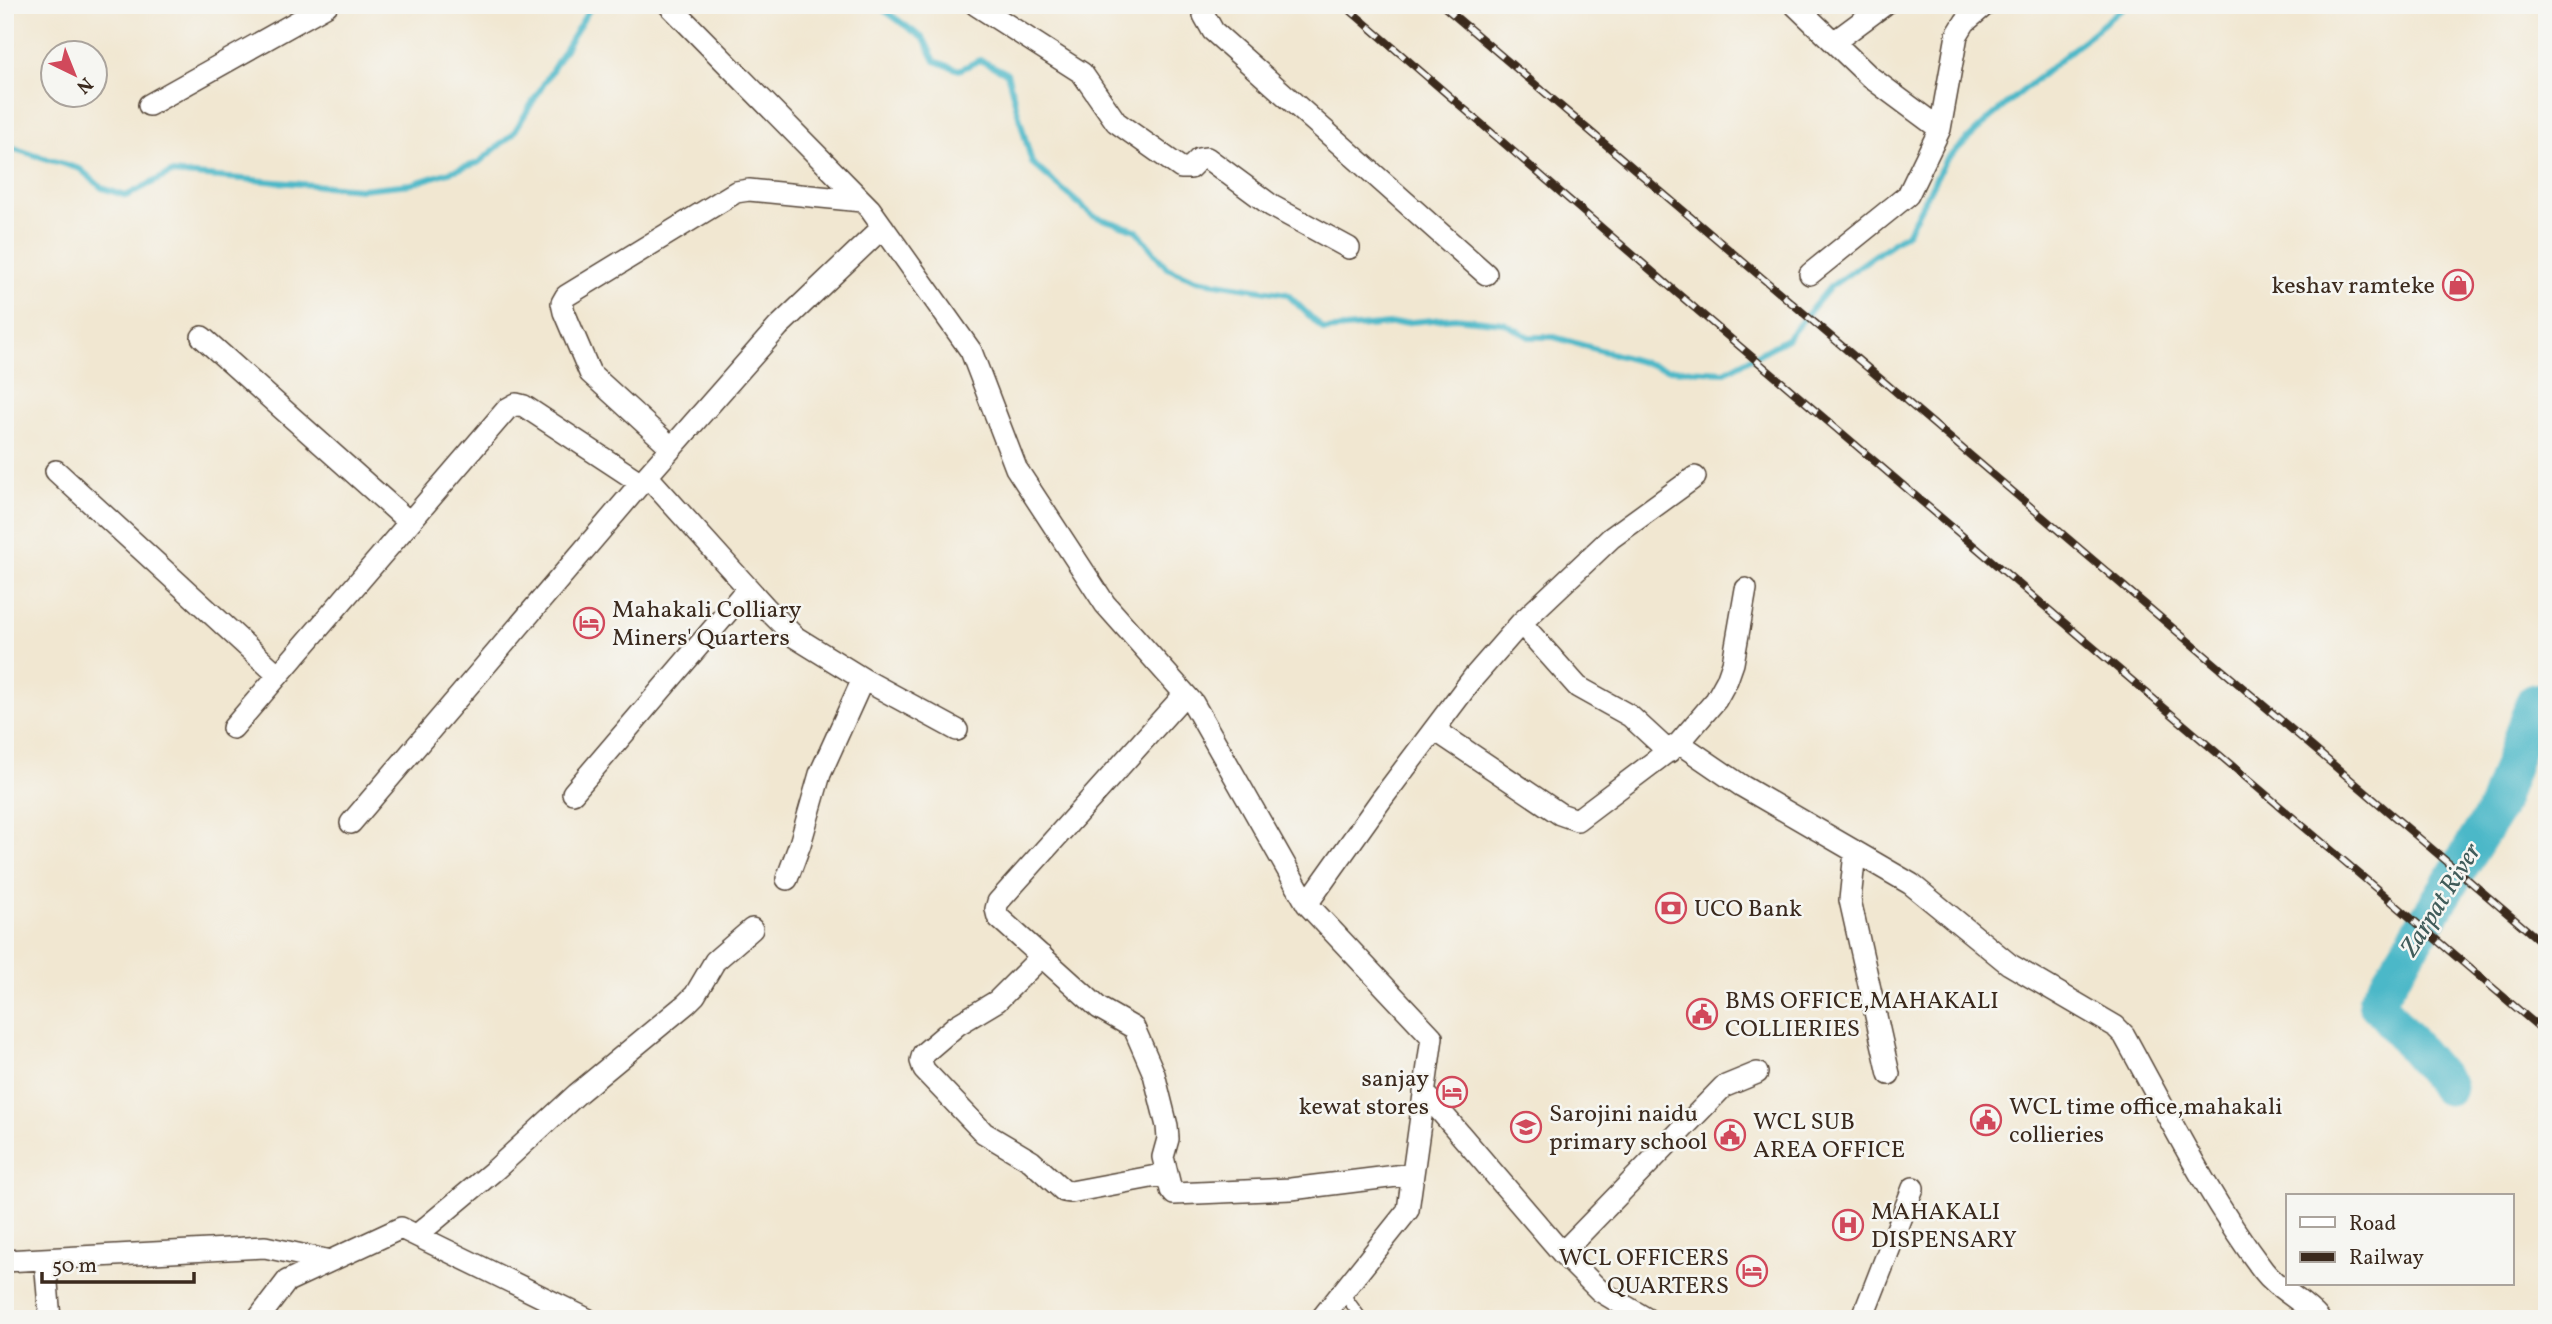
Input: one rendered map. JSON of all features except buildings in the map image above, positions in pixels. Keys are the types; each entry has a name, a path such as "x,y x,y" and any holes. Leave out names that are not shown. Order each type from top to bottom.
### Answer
{"street":[{"path":"149,105 327,5"},
{"path":"669,5 862,201 883,227 971,351 1016,468 1105,604 1193,703 1307,904 1432,1037 1408,1210 1321,1319"},
{"path":"976,5 1082,73 1116,121 1181,168 1190,168 1199,159 1207,158 1272,206 1349,248"},
{"path":"1203,5 1204,15 1213,31 1486,274"},
{"path":"1795,5 1880,86 1940,129"},
{"path":"1834,42 1884,5"},
{"path":"1810,274 1908,195 1940,129 1963,14 1985,5"},
{"path":"672,448 590,373 564,312 562,303 566,296 736,192 749,190 862,201"},
{"path":"351,823 778,327 883,227"},
{"path":"202,337 409,522"},
{"path":"233,728 507,409 516,404 524,406 644,480 795,637 863,679 957,730"},
{"path":"56,471 277,674"},
{"path":"1307,904 1473,678 1521,623 1611,538 1695,477"},
{"path":"573,793 748,588"},
{"path":"1435,730 1560,814 1577,820 1585,817 1674,748 1716,699 1733,663 1746,589"},
{"path":"1521,623 1578,687 1630,716 1674,748 1911,884 2010,964 2115,1026 2124,1035 2197,1169 2264,1271 2311,1309 2319,1319"},
{"path":"787,879 820,774 863,679"},
{"path":"1185,694 998,902 996,909 1003,923 1099,1008 1134,1028 1154,1074 1167,1126 1168,1139 1163,1157 1171,1190 1178,1195 1291,1189 1413,1174"},
{"path":"1855,852 1850,900 1889,1074"},
{"path":"417,1235 496,1170 577,1094 686,1004 695,995 715,961 752,929"},
{"path":"1042,956 997,1001 957,1025 923,1054 921,1061 924,1069 984,1133 1031,1161 1064,1191 1072,1192 1167,1174"},
{"path":"1562,1253 1723,1087 1757,1073"},
{"path":"1424,1092 1562,1253 1600,1291 1647,1319"},
{"path":"1862,1319 1913,1188"},
{"path":"258,1319 287,1281 401,1228 587,1319"},
{"path":"5,1261 265,1247 330,1261"},
{"path":"45,1259 50,1319"}],"lane":[{"path":"1343,1293 1362,1319"}],"waterway":[{"path":"5,146 80,169 102,188 126,196 171,173 361,189 411,184 478,163 513,134 592,5"},
{"path":"881,5 924,39 935,61 959,70 980,60 1007,73 1032,163 1093,216 1136,230 1167,268 1197,280 1287,294 1324,330 1455,318 1504,323 1529,337 1554,337 1666,369 1725,372 1787,339 1830,287 1908,232 1945,161 1990,118 2126,5"},
{"name":"Zarpat River","path":"2448,1087 2376,1002 2496,809 2534,702 2547,700"}],"railway":[{"path":"1344,5 1676,292 2547,1034"},
{"path":"1442,5 2547,947"}],"place":[{"name":"keshav ramteke","path":"2458,285"},
{"name":"Mahakali Colliary Miners' Quarters","path":"589,623"},
{"name":"UCO Bank","path":"1671,908"},
{"name":"BMS OFFICE,MAHAKALI COLLIERIES","path":"1702,1014"},
{"name":"sanjay kewat stores","path":"1452,1092"},
{"name":"WCL time office,mahakali collieries","path":"1986,1120"},
{"name":"Sarojini naidu primary school","path":"1526,1127"},
{"name":"WCL SUB AREA OFFICE","path":"1730,1135"},
{"name":"MAHAKALI DISPENSARY","path":"1848,1225"},
{"name":"WCL OFFICERS QUARTERS","path":"1752,1271"}]}
